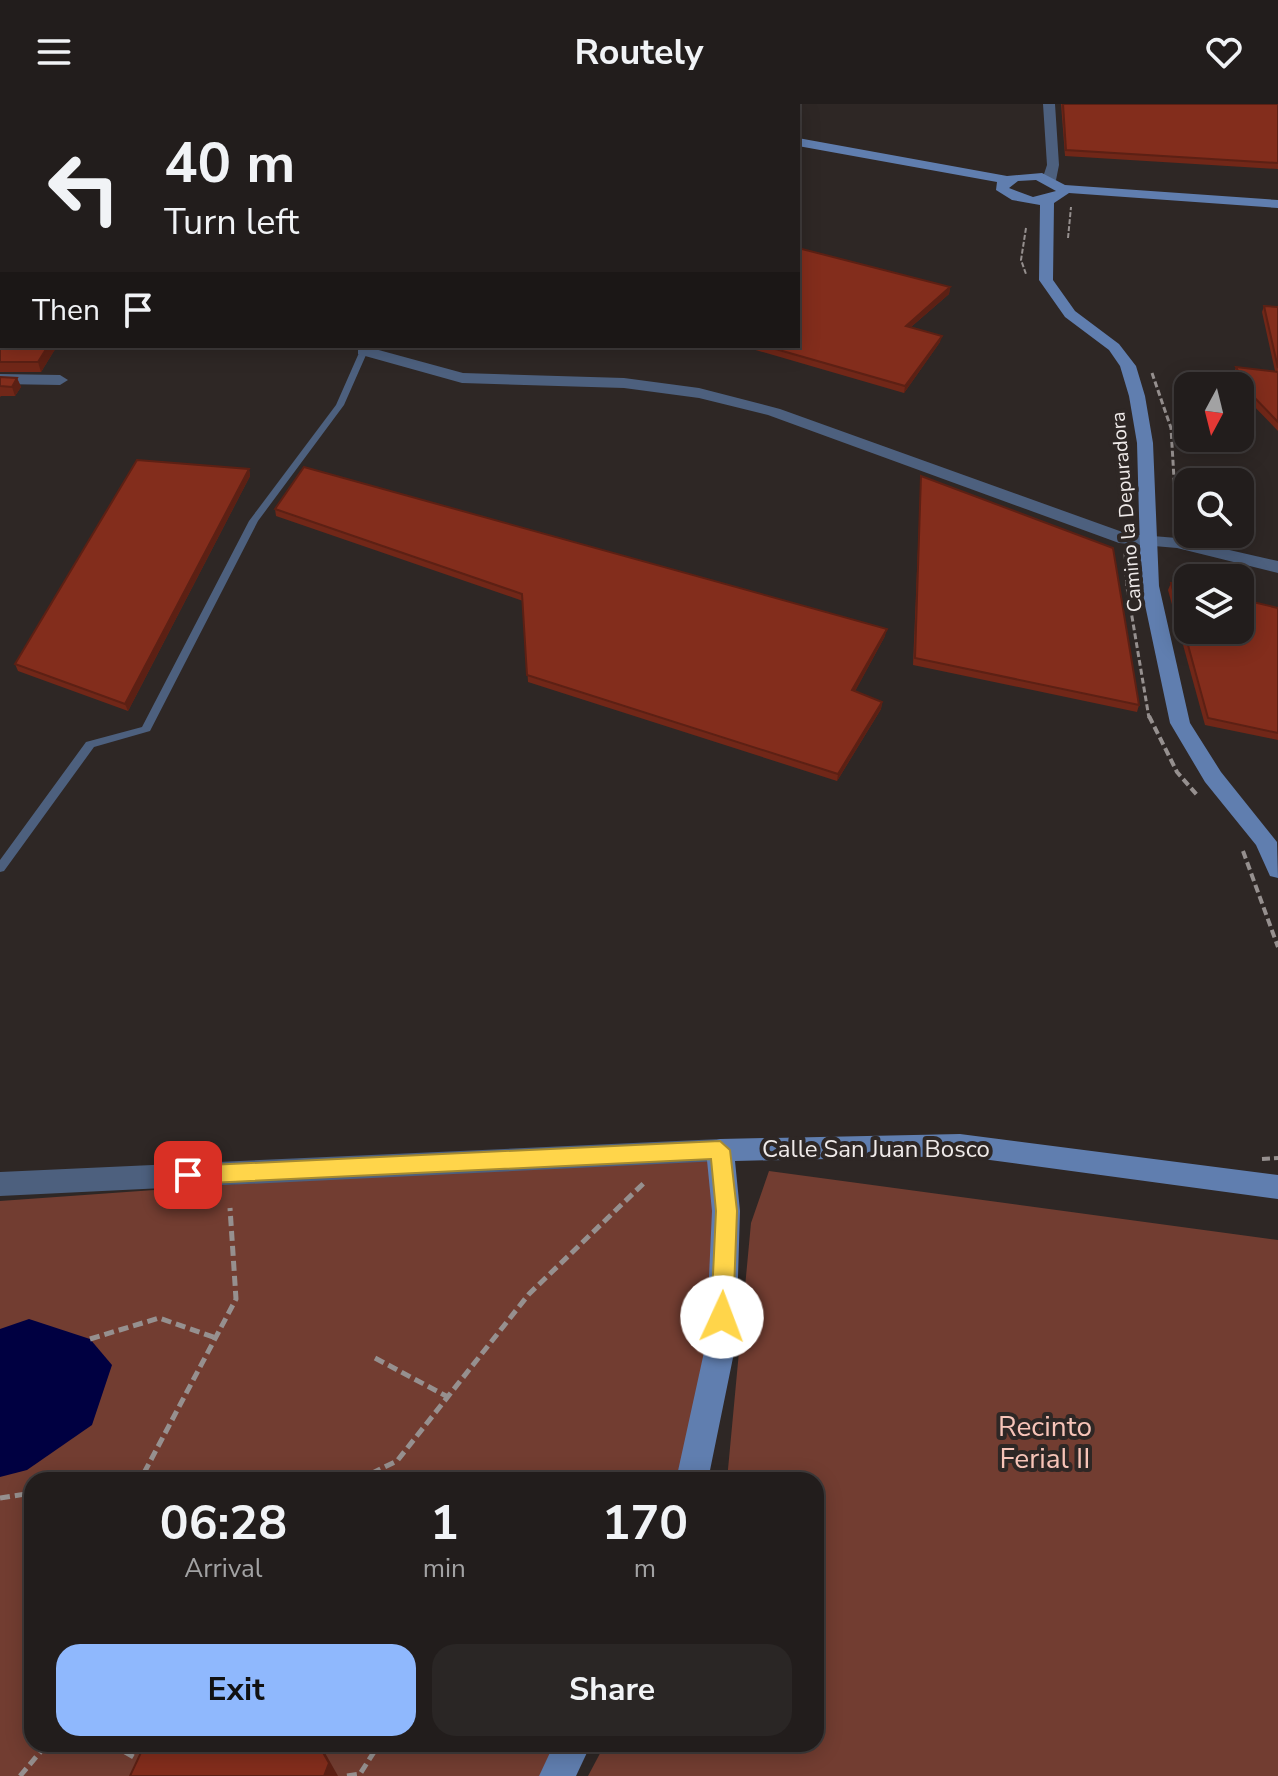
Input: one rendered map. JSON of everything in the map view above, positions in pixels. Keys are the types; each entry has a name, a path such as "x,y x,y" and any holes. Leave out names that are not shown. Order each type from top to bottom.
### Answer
{"street":[{"path":"1049,104 1053,165 1049,180"},
{"path":"800,142 1007,180 1026,176 1049,180 1063,189 1278,204"},
{"path":"1007,180 1003,190 1010,195 1047,200 1061,195 1063,189"},
{"name":"Camino la Depuradora","path":"1047,200 1046,280 1070,314 1114,347 1128,366 1137,396 1145,443 1150,586 1180,723 1213,777 1266,842 1278,870"},
{"path":"365,348 462,378 562,379 699,393 774,412 1125,539 1174,543"},
{"path":"0,379 60,380"},
{"path":"1198,548 1278,567"},
{"name":"Calle San Juan Bosco","path":"720,1150 960,1145 1275,1183"},
{"path":"0,1184 720,1150 726,1211 721,1343 694,1472"},
{"path":"557,1776 569,1752"}],"lane":[{"path":"0,868 90,744 146,729 254,521 340,405 365,348"}],"path":[{"path":"1067,247 1072,206"},
{"path":"1148,367 1155,378 1167,418 1176,468"},
{"path":"374,1472 397,1461 529,1294 646,1181"},
{"path":"145,1472 236,1299 230,1208"},
{"path":"90,1339 159,1318 216,1338"},
{"path":"375,1358 448,1397"},
{"path":"0,1498 24,1494"},
{"path":"20,1776 40,1752"},
{"path":"125,1752 140,1761"},
{"path":"347,1776 360,1774 374,1752"}],"green space":[{"path":"720,1150 726,1211 693,1472 24,1472 24,1752 569,1752 557,1776 0,1776 0,1201"},
{"name":"Recinto Ferial II","path":"769,1171 1278,1240 1278,1776 588,1776 601,1752 824,1752 824,1472 728,1472 751,1223"}],"shaded area":[{"path":"29,1319 90,1339 112,1365 92,1425 27,1470 0,1477 0,1329"}],"building":[{"path":"1063,104 1278,104 1278,163 1066,150"},
{"path":"800,249 950,287 906,326 942,336 905,386 772,348 800,348"},
{"path":"1264,306 1278,307 1278,368"},
{"path":"0,348 47,348 38,362 0,362"},
{"path":"1236,367 1278,372 1278,422 1254,397 1254,372 1239,372"},
{"path":"0,377 17,378 12,387 0,386"},
{"path":"137,460 249,469 125,704 15,664"},
{"path":"304,467 887,629 852,690 882,702 838,774 527,675 522,594 275,509"},
{"path":"921,476 1113,548 1139,705 915,658"},
{"path":"1254,602 1278,608 1278,733 1208,718 1188,644 1254,644"},
{"path":"141,1752 323,1752 329,1763 324,1776 130,1776"}],"route":[{"path":"188,1175 720,1150 726,1211 722,1317"}]}
